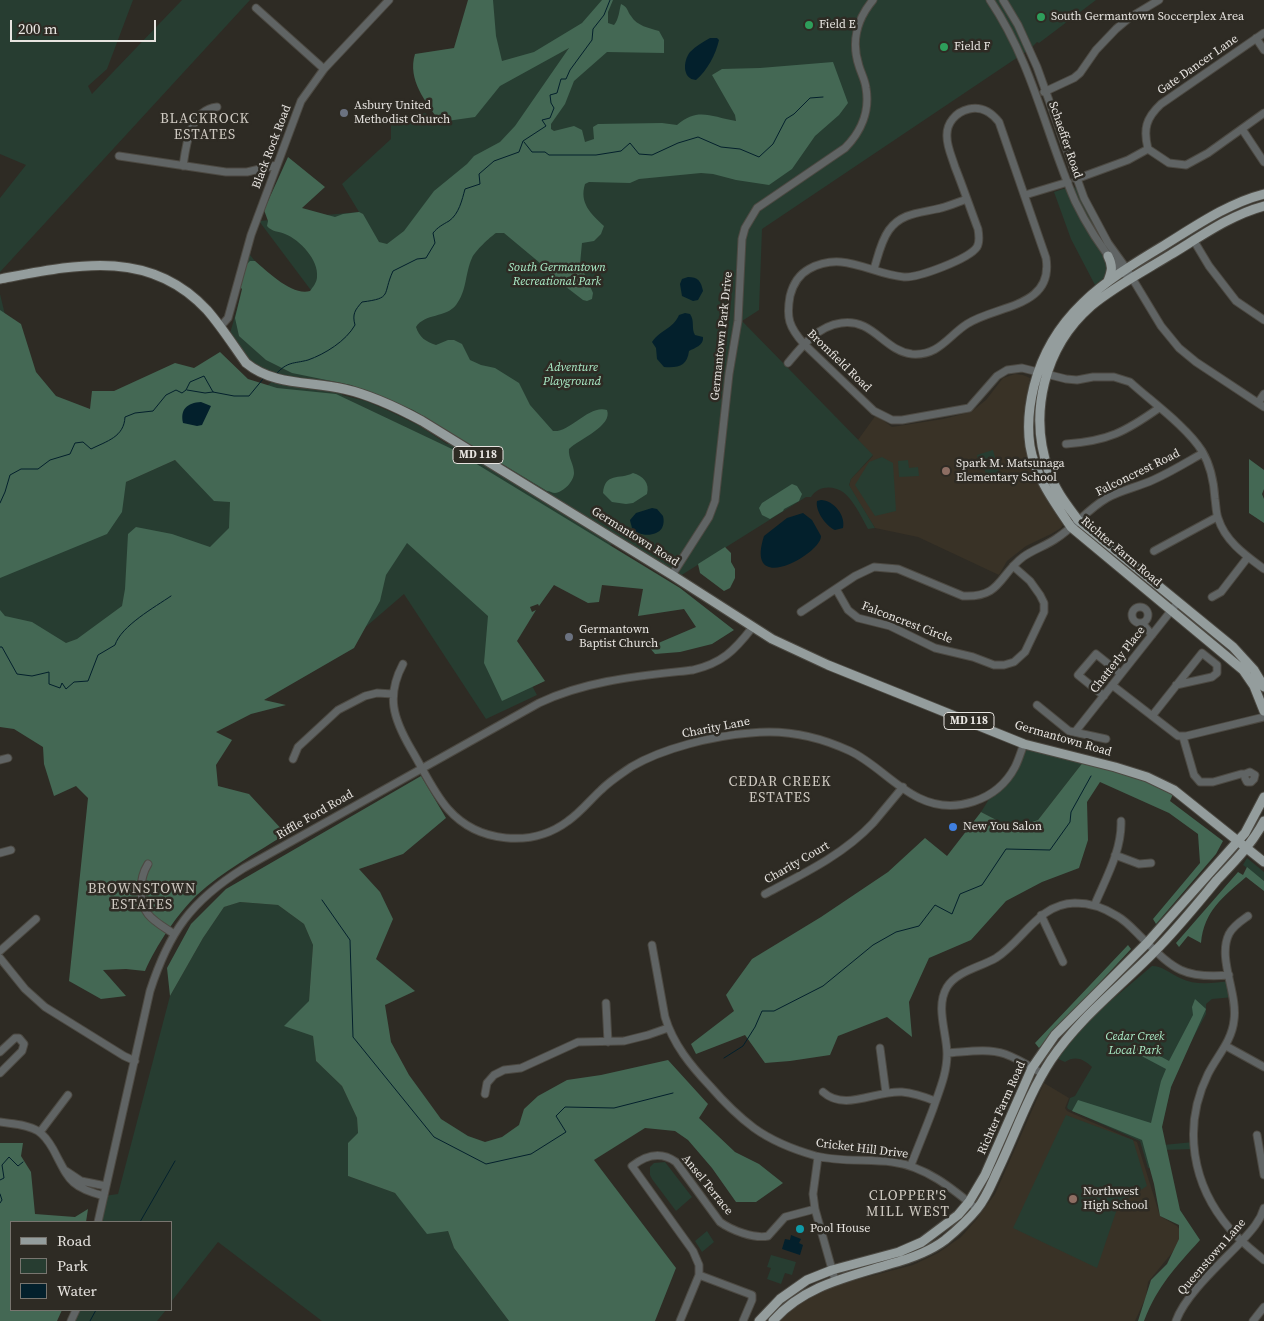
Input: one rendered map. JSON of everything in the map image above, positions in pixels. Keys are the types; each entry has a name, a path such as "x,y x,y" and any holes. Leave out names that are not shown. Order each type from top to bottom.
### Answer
{"main road":[{"name":"Richter Farm Road","path":"1264,194 1233,206 1123,270 1076,309 1062,324 1044,354 1039,410 1041,444 1049,474 1062,499 1078,520 1233,647 1254,670 1264,687"},
{"name":"Richter Farm Road","path":"1264,206 1236,216 1131,278 1092,306 1081,316 1061,342 1042,373 1031,396 1028,420 1030,447 1040,476 1054,503 1071,527 1213,643 1243,670 1254,686 1264,711"},
{"path":"1108,256 1112,264 1108,281"},
{"name":"Germantown Road","path":"0,279 80,265 128,267 149,272 180,287 197,301 220,327 246,362 268,377 282,381 319,384 345,389 377,399 404,411 422,420 672,575 772,640 828,666 1024,744 1115,767 1160,783 1174,790 1264,862"},
{"name":"Richter Farm Road","path":"759,1321 780,1299 807,1280 832,1270 899,1252 922,1242 958,1215 969,1202 985,1175 1032,1068 1055,1035 1147,943 1246,833 1264,797"},
{"name":"Richter Farm Road","path":"773,1321 792,1302 811,1291 836,1280 903,1260 926,1251 944,1241 977,1209 985,1197 1043,1074 1068,1036 1155,951 1247,847 1264,821"}],"street":[{"name":"Black Rock Road","path":"220,327 228,318 251,235 301,101 324,70 388,0"},
{"name":"Germantown Park Drive","path":"672,575 710,517 715,502 729,374 738,321 742,239 745,228 757,208 844,148 859,130 866,110 867,94 856,55 856,35 862,16 873,0"},
{"name":"Schaeffer Road","path":"990,0 1009,29 1020,51 1068,182 1083,216 1108,256 1131,278 1161,326 1179,348 1196,362 1261,405"},
{"name":"Schaeffer Road","path":"1002,0 1029,47 1076,179 1098,227 1123,270"},
{"path":"1037,94 1074,78 1080,73 1096,50 1116,29 1129,18 1158,0"},
{"path":"256,8 324,70"},
{"name":"Gate Dancer Lane","path":"1148,149 1146,126 1151,114 1161,104 1264,32"},
{"path":"1256,38 1264,50"},
{"path":"183,166 187,142 194,123 207,110 217,107"},
{"name":"Bromfield Road","path":"788,363 804,344 822,329 849,322 874,331 901,351 912,354 934,350 943,345 961,328 973,320 1028,300 1036,292 1043,281 1047,265 999,122 990,112 974,108 968,109 956,115 947,130 948,145 978,229 978,246 972,253 964,259 910,277 895,276 856,264 836,261 825,262 804,272 792,287 788,315 796,335 804,344 874,411 892,420 962,410 973,404 1002,372 1022,368 1076,380 1104,376 1122,378 1130,382 1186,431 1203,453 1211,471 1217,517"},
{"path":"1076,179 1128,160 1148,149 1169,163 1186,165 1208,153 1264,114"},
{"path":"1242,129 1264,162"},
{"path":"119,156 234,173 277,165"},
{"path":"1025,195 1068,182"},
{"path":"874,270 884,237 890,228 901,218 919,212 943,208 967,199"},
{"path":"1194,241 1227,291 1236,301 1264,320"},
{"path":"1261,405 1264,394"},
{"path":"1066,444 1094,441 1122,432 1159,408"},
{"name":"Falconcrest Road","path":"801,612 865,570 882,567 898,569 963,596 974,596 992,591 1013,566 1036,549 1056,539 1088,511 1108,497 1155,479 1203,453"},
{"path":"1154,551 1217,517 1230,540 1248,558 1264,568"},
{"path":"1212,597 1221,592 1248,558"},
{"name":"Falconcrest Circle","path":"836,590 848,610 858,618 890,626 935,648 973,657 994,665 1004,665 1014,662 1025,652 1044,612 1044,603 1040,595 1030,581 1013,566"},
{"name":"Chatterly Place","path":"1075,732 1178,602"},
{"path":"1142,623 1152,635"},
{"name":"Riffle Ford Road","path":"98,1221 150,991 162,956 190,911 216,887 422,768 555,695 605,681 693,670 713,664 732,652 752,628"},
{"path":"1152,716 1176,685 1202,653 1218,665 1217,673 1212,677 1176,685"},
{"path":"1104,696 1078,675 1096,654 1122,674"},
{"path":"293,759 298,747 338,710 365,696 393,694 396,677 403,664"},
{"path":"1112,685 1176,736 1183,737 1264,717"},
{"name":"Charity Lane","path":"393,694 393,708 397,723 440,800 463,823 498,838 514,839 541,834 558,828 576,815 615,778 631,767 653,756 676,748 742,734 764,731 796,733 828,741 853,752 918,798 942,805 953,805 978,800 990,794 1004,782 1015,767 1024,744"},
{"path":"1037,705 1069,731 1106,739"},
{"path":"1183,737 1194,775 1200,782 1213,782 1245,774"},
{"path":"0,760 8,758"},
{"name":"Charity Court","path":"765,894 814,869 846,847 872,824 903,787"},
{"path":"1094,904 1115,855 1122,834 1122,821"},
{"path":"0,853 11,850"},
{"path":"1115,855 1139,864 1151,862"},
{"path":"148,864 144,870 141,882 143,906 151,918 174,934"},
{"path":"911,1166 944,1080 947,1053 942,1008 947,987 955,978 995,958 1008,948 1041,915 1057,906 1094,904 1119,917 1173,967 1185,973 1202,977 1229,975"},
{"path":"1041,915 1063,962"},
{"path":"1248,916 1228,934 1226,952 1235,1014 1232,1031 1226,1046 1208,1074 1202,1090 1197,1107 1194,1141 1198,1174 1211,1203 1222,1220 1264,1260"},
{"path":"0,951 36,919"},
{"name":"Cricket Hill Drive","path":"652,945 668,1028 684,1055 700,1075 723,1100 754,1128 786,1146 818,1157 891,1162 911,1166 948,1186 977,1209"},
{"path":"0,958 25,989 45,1007 124,1056 135,1060"},
{"path":"606,1003 608,1042"},
{"path":"485,1094 487,1083 494,1075 504,1070 521,1068 578,1042 608,1042 634,1039 668,1028"},
{"path":"0,1052 15,1038 19,1038 24,1044 22,1051 0,1073"},
{"path":"1226,1046 1264,1067"},
{"path":"880,1048 886,1093"},
{"path":"947,1053 992,1051 1004,1054 1043,1074"},
{"path":"823,1092 829,1098 856,1100 886,1093 902,1092 935,1102"},
{"path":"40,1132 68,1095"},
{"path":"0,1122 24,1126 40,1132 49,1142 72,1182 79,1188 104,1196"},
{"path":"1258,1135 1264,1174"},
{"name":"Ansel Terrace","path":"699,1275 699,1265 693,1251 632,1166 637,1162 658,1154 672,1159 720,1222 725,1226 758,1237 768,1236 785,1217 815,1209"},
{"path":"818,1157 813,1194 815,1209 836,1280"},
{"path":"66,1171 80,1180 106,1186"},
{"name":"Queenstown Lane","path":"1176,1321 1189,1298 1252,1230 1262,1215 1264,1208"},
{"path":"680,1321 699,1275 752,1296 743,1321"},
{"path":"1253,1321 1264,1307"}],"shaded area":[{"name":"Spark M. Matsunaga Elementary School","path":"1015,374 1030,378 1024,420 1039,484 1063,525 1061,528 1026,546 1007,561 999,575 918,537 875,528 849,486 851,479 873,456 858,440 876,415 892,427 943,419 971,412 986,400 1003,378"},
{"name":"Northwest High School","path":"1044,1083 1069,1098 1065,1108 1067,1111 1137,1142 1160,1216 1177,1226 1185,1237 1148,1282 1146,1297 1135,1321 777,1321 806,1298 829,1287 913,1265 938,1253 961,1237 995,1194"}],"green space":[{"path":"0,0 133,0 107,69 88,86 92,94 182,0 250,0 0,272 0,198 26,165 0,154"},
{"path":"468,0 493,0 496,36 502,61 534,52 582,23 602,0 613,0 608,12 608,23 614,25 616,23 621,4 636,22 659,31 664,40 664,53 607,52 574,81 565,104 551,124 551,129 554,131 574,126 582,130 585,142 594,139 593,127 598,124 662,123 677,125 685,119 698,115 736,121 735,115 712,75 722,69 833,62 848,103 839,115 815,136 792,169 769,185 701,173 639,179 630,183 589,182 585,184 584,197 587,208 604,226 601,234 594,241 582,243 580,264 593,293 592,299 583,300 556,281 546,268 504,233 496,233 483,244 472,258 460,300 456,305 447,312 425,319 416,327 423,339 436,345 448,340 454,340 462,344 470,360 495,368 519,383 530,405 553,431 566,428 593,411 607,410 608,416 600,427 569,449 574,476 565,488 555,493 547,491 413,410 351,385 292,373 266,360 239,336 235,318 242,289 240,287 246,265 250,261 255,261 273,277 296,290 310,291 316,281 317,271 315,264 307,251 291,237 267,226 268,221 264,210 288,157 325,187 302,208 335,217 359,212 363,214 379,242 387,244 404,231 434,191 474,156 500,142 515,126 569,48 500,86 475,117 440,122 424,99 416,82 413,64 415,54 454,48"},
{"name":"South Germantown Recreational Park","path":"474,0 1096,0 1039,43 1037,42 1030,49 762,229 759,310 742,321 873,455 851,479 849,485 875,528 868,529 847,495 834,488 826,488 817,491 811,497 806,497 680,576 618,544 570,549 507,639 537,695 486,719 404,594 361,631 0,716 0,294 26,402 126,482 175,460 180,465 277,377 251,361 230,333 243,289 238,282 247,251 287,302 334,321 259,221 359,212 342,184 391,139 391,125 425,113 440,122","holes":["340,384 405,406 435,423 463,443 447,444 418,425 389,411 366,401 342,395"]},
{"path":"1072,186 1079,190 1113,271 1095,285 1071,239 1054,192"},
{"path":"0,310 21,324 36,372 56,396 90,409 92,391 114,391 175,363 194,368 220,352 248,379 277,388 336,394 452,449 680,588 734,630 712,644 680,652 655,654 649,647 696,627 684,609 638,616 643,589 602,585 599,602 588,603 554,585 539,606 538,604 530,607 532,612 536,610 517,641 545,681 502,701 484,663 488,616 407,543 386,575 380,601 354,648 264,700 286,705 251,714 216,732 232,740 216,765 218,786 249,794 286,834 229,870 197,895 182,911 168,931 145,971 126,969 103,970 126,996 101,999 69,981 88,798 76,786 54,796 44,764 43,747 14,729 0,727 0,610 5,616 32,622 66,643 77,639 122,606 125,589 128,534 136,527 172,534 210,547 229,528 230,502 214,501 175,460 126,482 122,512 107,534 0,578"},
{"path":"993,450 1000,475 987,478 982,460 978,460 977,455"},
{"path":"882,457 893,463 896,511 875,516 855,485 869,462"},
{"path":"1249,459 1264,470 1264,489 1262,494 1264,499 1264,523 1249,513"},
{"path":"908,460 909,468 918,467 919,476 899,477 898,461"},
{"path":"633,473 640,476 647,483 647,494 633,503 626,504 612,502 603,493 604,486 610,479"},
{"path":"792,484 797,486 802,494 799,501 770,519 762,515 759,508 762,503"},
{"path":"725,547 731,553 735,578 730,588 724,591 700,573 698,564"},
{"path":"1027,748 1084,761 1038,820 1012,828 981,812 991,796 1003,788 1016,773"},
{"path":"1084,761 1174,792 1170,801 1223,841 1216,854 1156,924 1153,919 1200,863 1198,834 1169,813 1100,782 1087,802 1088,840 1079,868 1042,882 1006,901 971,940 929,958 909,1002 912,1037 887,1017 838,1036 830,1055 765,1063 745,1035 696,1054 691,1044 734,1011 726,995 752,959 821,917 888,872 925,838 947,856 981,812 1012,828 1038,820"},
{"path":"421,776 446,818 403,854 359,869 380,892 393,919 376,959 415,991 385,1005 391,1042 409,1075 441,1119 468,1136 485,1142 502,1137 519,1125 524,1109 538,1096 567,1080 601,1075 668,1060 708,1104 699,1118 735,1152 759,1164 783,1183 756,1202 736,1202 712,1168 688,1140 675,1131 645,1128 594,1160 676,1268 655,1321 509,1321 454,1248 448,1231 427,1234 395,1193 348,1176 348,1143 358,1133 357,1118 342,1086 316,1061 313,1036 284,1026 309,1001 313,945 304,924 278,905 240,902 224,907 203,938 170,996 167,968 191,924 226,889"},
{"path":"1247,858 1264,872 1264,881 1243,865"},
{"path":"1247,867 1264,881 1264,891 1246,877 1222,898 1210,913 1201,943 1188,936 1179,947 1176,943 1238,872 1243,875"},
{"path":"240,902 278,905 304,924 313,945 309,1001 316,1061 342,1086 357,1118 358,1133 348,1176 395,1193 408,1208 448,1231 454,1248 509,1321 322,1321 218,1242 172,1301 172,1221 98,1221 104,1196 118,1194 170,996 203,938 224,907"},
{"path":"1128,945 1131,949 1039,1048 1035,1043"},
{"name":"Cedar Creek Local Park","path":"1152,966 1163,968 1186,981 1205,983 1230,981 1234,997 1212,999 1206,1004 1206,1014 1180,1062 1171,1087 1162,1125 1163,1145 1194,1142 1194,1149 1163,1150 1166,1163 1148,1168 1140,1141 1068,1109 1070,1098 1075,1096 1092,1067 1076,1058 1065,1062 1056,1058 1088,1020"},
{"path":"1195,999 1206,1009 1171,1087 1162,1127 1180,1210 1200,1240 1161,1287 1144,1321 1138,1321 1151,1280 1167,1264 1179,1239 1179,1225 1160,1216 1154,1184 1142,1140 1072,1111 1078,1100 1151,1123 1161,1081 1166,1069 1134,1052 1138,1044 1169,1061 1193,1015 1192,1007"},
{"path":"1066,1115 1133,1140 1147,1186 1125,1200 1117,1209 1097,1268 1013,1228"},
{"path":"0,1143 23,1143 21,1156 31,1172 35,1214 75,1217 88,1209 86,1221 10,1221 10,1311 62,1311 57,1321 0,1321"},
{"path":"665,1162 692,1197 676,1211 650,1175 650,1167 654,1163"},
{"path":"707,1231 714,1242 702,1252 695,1241"},
{"path":"771,1255 796,1262 792,1275 785,1273 781,1284 767,1279 771,1268 767,1267"},
{"path":"76,1311 165,1311 157,1321 71,1321"}],"water":[{"path":"710,38 717,38 719,40 713,56 700,76 696,80 691,79 686,73 686,60 690,52"},
{"path":"688,277 697,279 701,285 703,291 698,300 693,301 682,296 680,284 682,279"},
{"path":"690,314 695,335 703,337 703,340 699,346 689,351 684,363 674,367 664,367 657,359 656,348 652,342 659,334 673,324 679,315"},
{"path":"201,402 211,406 202,425 197,426 183,423 184,410 188,405"},
{"path":"821,500 834,505 838,509 843,518 843,528 835,530 825,522 819,514 817,505 817,501"},
{"path":"652,508 657,509 663,516 664,522 660,531 647,535 635,531 630,520 636,513"},
{"path":"803,513 812,520 821,536 818,543 810,552 785,566 774,568 765,565 761,554 764,536 787,518"},
{"path":"791,1235 801,1239 799,1243 803,1245 800,1255 782,1249 785,1239 790,1240"}],"waterway":[{"path":"276,374 287,365 308,360 328,351 341,342 355,325 355,312 362,302 383,297 393,271 417,259 426,258 435,243 433,233 455,215 465,189 480,184 479,174 494,161 519,152 523,141 546,126 542,120 550,118 554,108 550,95 557,93 561,79 566,79 570,70 592,40 593,29 604,15 610,0"},
{"path":"524,142 532,152 545,152 549,155 596,155 621,151 630,143 639,154 652,155 678,143 698,137 721,147 740,149 759,157 773,144 786,119 794,114 810,98 823,97"},
{"path":"0,503 10,475 21,469 38,469 50,460 70,454 75,443 83,442 91,449 109,441 122,429 125,417 135,413 153,411 166,395 176,390 182,393 190,382 204,376 213,392 234,396 249,396 263,379"},
{"path":"187,390 205,393 213,392"},
{"path":"0,647 2,647 17,674 32,676 49,672 49,684 60,688 62,683 66,689 74,682 88,681 98,655 115,645 118,638 131,624 171,596"},
{"path":"724,1058 743,1046 762,1011 774,1011 823,986 873,945 896,932 919,926 935,905 952,914 960,894 982,885 1006,849 1050,850 1070,822 1071,812 1091,776"},
{"path":"322,900 350,940 353,1037 434,1137 486,1164 531,1154 566,1132 556,1116 565,1107 614,1108 673,1093"},
{"path":"0,1180 4,1178 2,1165 9,1157 18,1166 23,1162"},
{"path":"141,1221 175,1161"},
{"path":"0,1194 2,1200 0,1203"},
{"path":"90,1321 95,1311"}],"place":[{"name":"South Germantown Soccerplex Area","path":"1041,17"},
{"name":"Field E","path":"809,25"},
{"name":"Field F","path":"944,47"},
{"name":"Asbury United Methodist Church","path":"344,113"},
{"name":"Spark M. Matsunaga Elementary School","path":"946,471"},
{"name":"Germantown Baptist Church","path":"569,637"},
{"name":"New You Salon","path":"953,827"},
{"name":"Northwest High School","path":"1073,1199"},
{"name":"Pool House","path":"800,1229"}],"district":[{"name":"BLACKROCK ESTATES","path":"205,128"},
{"name":"CEDAR CREEK ESTATES","path":"780,790"},
{"name":"BROWNSTOWN ESTATES","path":"142,898"},
{"name":"CLOPPER'S MILL WEST","path":"908,1204"}],"park label":[{"name":"Adventure Playground","path":"572,375"}]}
